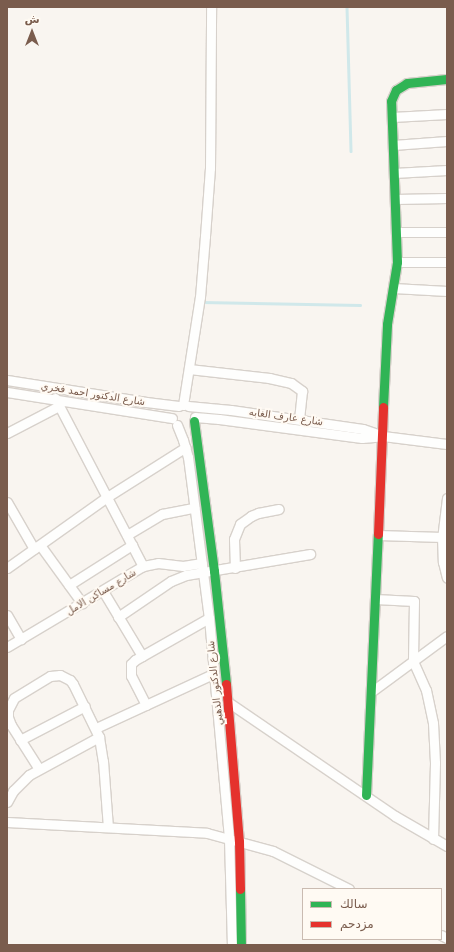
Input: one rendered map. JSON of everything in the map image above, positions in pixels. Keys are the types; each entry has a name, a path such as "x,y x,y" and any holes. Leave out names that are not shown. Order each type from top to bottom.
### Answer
{"street":[{"path":"183,405 200,297 210,168 211,7"},
{"path":"366,795 388,324 397,262 392,117 393,95 401,86 411,82 447,79"},
{"path":"392,117 447,114"},
{"path":"393,145 447,141"},
{"path":"394,173 447,170"},
{"path":"395,200 447,198"},
{"path":"396,232 447,232"},
{"path":"397,262 447,262"},
{"path":"393,288 447,291"},
{"path":"189,369 269,378 291,383 302,391 299,419"},
{"name":"شارع الدكتور احمد فخري","path":"7,380 146,402 183,405"},
{"name":"شارع الدكتور احمد فخري","path":"7,392 57,402 174,421"},
{"path":"7,433 57,402 143,566"},
{"path":"183,405 192,408 194,419 188,426 174,421 175,409 183,405"},
{"name":"شارع عارف الغابه","path":"183,405 363,428 382,436"},
{"name":"شارع عارف الغابه","path":"194,419 219,419 362,438 382,436 447,444"},
{"name":"شارع الدكتور الذهبي","path":"194,419 214,570 228,702 239,841 241,945"},
{"name":"شارع الدكتور الذهبي","path":"174,421 186,447 209,618 229,839 232,945"},
{"path":"7,568 107,497 186,447"},
{"path":"447,498 442,537 443,562 447,578"},
{"path":"7,502 37,547 82,603"},
{"path":"126,535 162,514 194,508"},
{"path":"235,568 234,539 240,524 258,513 279,509"},
{"path":"378,535 442,537"},
{"path":"69,585 132,545"},
{"path":"118,617 178,577 203,568 214,570 235,568 310,554"},
{"name":"شارع مساكن الامل","path":"7,647 143,566 158,563 203,568"},
{"path":"103,591 142,656"},
{"path":"375,599 414,601 413,661 426,690 433,723 435,763 433,839"},
{"path":"7,615 21,639"},
{"path":"146,705 130,670 131,664 142,656 209,618"},
{"path":"371,692 447,636"},
{"path":"7,802 21,783 39,769 146,705 213,674"},
{"path":"39,769 20,740 9,727 8,710 14,698 55,675 60,675 70,680 85,706 97,733 103,762 108,827"},
{"path":"228,702 395,816 447,846"},
{"path":"20,740 85,706"},
{"path":"7,822 193,831 239,841 273,851 347,888"}],"waterway":[{"path":"347,7 351,151"},
{"path":"201,302 360,305"}],"traffic: fast":[{"path":"383,407 387,324 397,262 391,101 396,90 407,83 447,79"},
{"path":"194,421 214,571 226,684"},
{"path":"366,795 378,534"},
{"path":"240,889 241,945"}],"traffic: jam":[{"path":"378,534 383,407"},
{"path":"226,684 239,841 240,889"}]}
